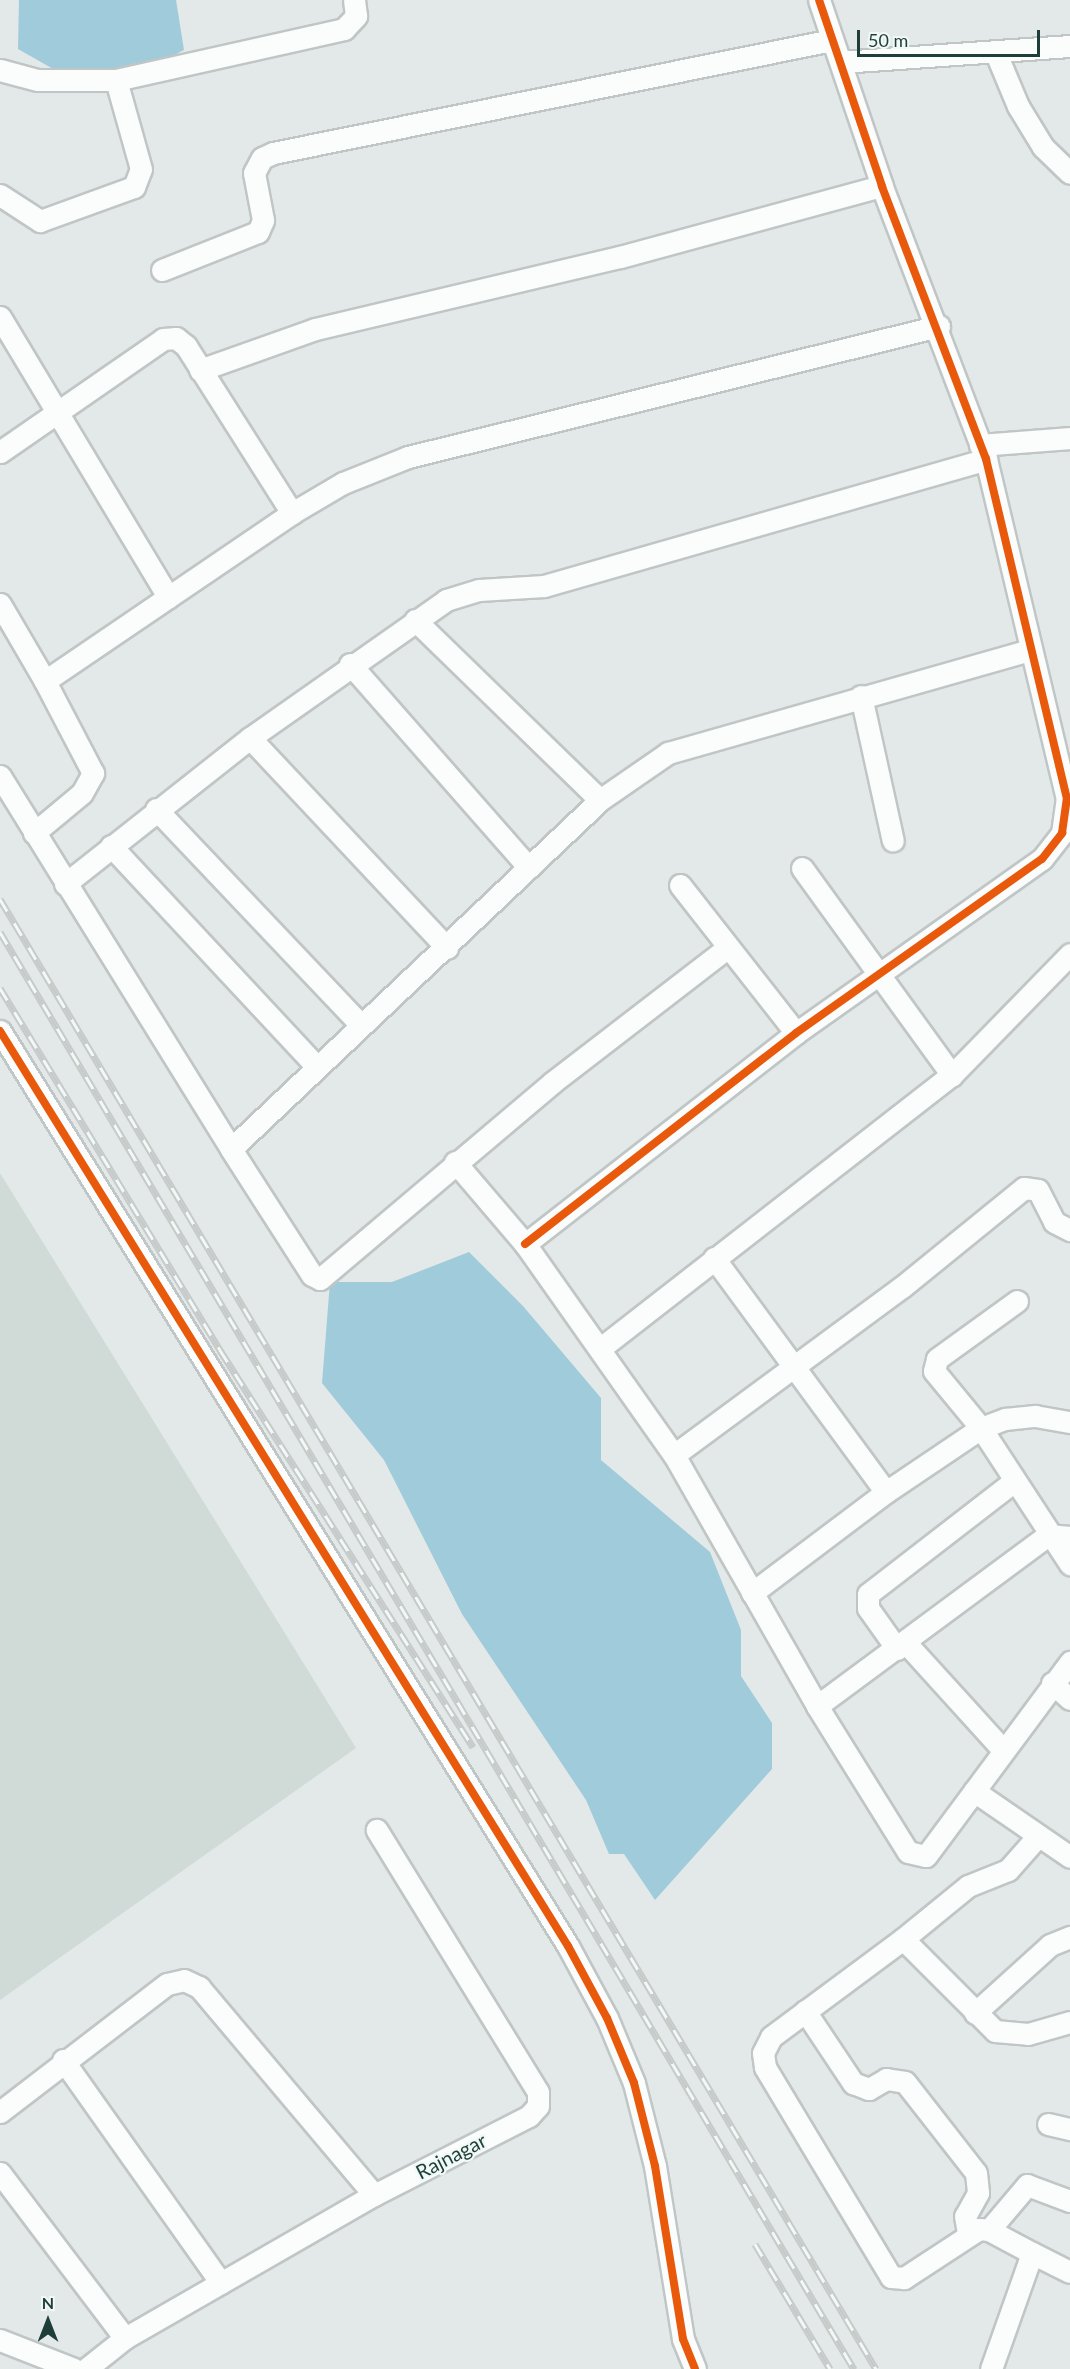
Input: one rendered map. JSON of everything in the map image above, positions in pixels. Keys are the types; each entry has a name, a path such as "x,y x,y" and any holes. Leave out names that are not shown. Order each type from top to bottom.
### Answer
{"street":[{"path":"0,70 38,80 116,80 344,29 356,16 354,0"},
{"path":"525,1244 796,1033 1042,859 1062,833 1067,799 983,452 939,326 882,186 819,0"},
{"path":"162,270 258,232 263,220 254,173 262,158 273,153 832,40"},
{"path":"841,62 1070,46"},
{"path":"995,51 1028,123 1043,147 1070,172"},
{"path":"0,195 40,221 134,187 141,169 116,80"},
{"path":"200,370 315,329 620,257 882,186"},
{"path":"0,317 168,597"},
{"path":"45,681 292,513 343,483 408,457 939,326"},
{"path":"0,452 163,339 176,338 186,346 292,513"},
{"path":"65,884 156,809 250,738 350,664 446,600 479,590 544,586 983,452 1070,438"},
{"path":"0,604 45,681 93,773 82,793 34,832"},
{"path":"415,620 600,800"},
{"path":"231,1149 360,1024 447,948 600,800 669,753 861,696 1030,650"},
{"path":"350,664 529,868"},
{"path":"861,696 893,842"},
{"path":"250,738 447,948"},
{"path":"0,776 231,1149 312,1275 320,1279 455,1162 728,946"},
{"path":"156,809 360,1024"},
{"path":"111,846 317,1067"},
{"path":"802,868 952,1075"},
{"path":"680,885 796,1033"},
{"path":"602,1347 952,1075 1070,954"},
{"path":"0,1031 568,1946 607,2018 634,2084 656,2166 683,2339 694,2369"},
{"path":"455,1162 525,1244 602,1347 674,1455 817,1706 908,1852 916,1857 926,1856 1052,1683 1070,1662"},
{"path":"674,1455 1024,1188 1038,1190 1054,1222 1070,1230"},
{"path":"714,1258 886,1492"},
{"path":"1017,1301 934,1366 981,1428 1048,1534 1070,1564"},
{"path":"752,1593 886,1492 981,1428 1005,1419 1035,1416 1070,1422"},
{"path":"1003,1750 901,1646 868,1608 868,1594 1014,1481"},
{"path":"817,1706 901,1646 1048,1534 1070,1537"},
{"path":"1052,1683 1070,1699"},
{"path":"974,1791 1070,1857"},
{"name":"Rajnagar","path":"86,2369 125,2338 374,2195 529,2116 538,2106 538,2092 377,1830"},
{"path":"1038,1836 1008,1870 968,1886 903,1939 771,2037 763,2053 765,2067 891,2277 904,2278 968,2232 989,2230 1070,2272"},
{"path":"975,2013 1050,1946 1070,1937"},
{"path":"903,1939 995,2031 1010,2036 1070,2022"},
{"path":"0,2112 63,2060 167,1984 184,1980 199,1987 374,2195"},
{"path":"805,2011 853,2084 869,2089 886,2079 905,2082 976,2174 978,2193 965,2216 968,2232"},
{"path":"63,2060 221,2283"},
{"path":"1048,2124 1070,2129"},
{"path":"0,2173 125,2338"},
{"path":"989,2230 1027,2185 1070,2201"},
{"path":"991,2369 1032,2253"},
{"path":"0,2340 74,2369"}],"shaded area":[{"path":"0,1173 356,1748 0,2000"}],"water":[{"path":"19,0 176,0 184,50 159,63 62,74 18,49"},
{"path":"469,1252 523,1306 601,1398 601,1460 710,1552 741,1630 741,1676 772,1723 772,1769 655,1900 624,1854 609,1854 586,1800 462,1614 384,1460 322,1383 330,1282 392,1282"}],"railway":[{"path":"0,899 876,2369"},
{"path":"0,932 854,2369"},
{"path":"0,988 220,1350 473,1747"},
{"path":"755,2244 830,2369"}],"cycle path":[{"path":"525,1244 796,1033 1042,859 1062,833 1067,799 986,459 882,186 819,0"},
{"path":"0,1031 568,1946 607,2018 634,2083 655,2166 683,2339 695,2369"}]}
